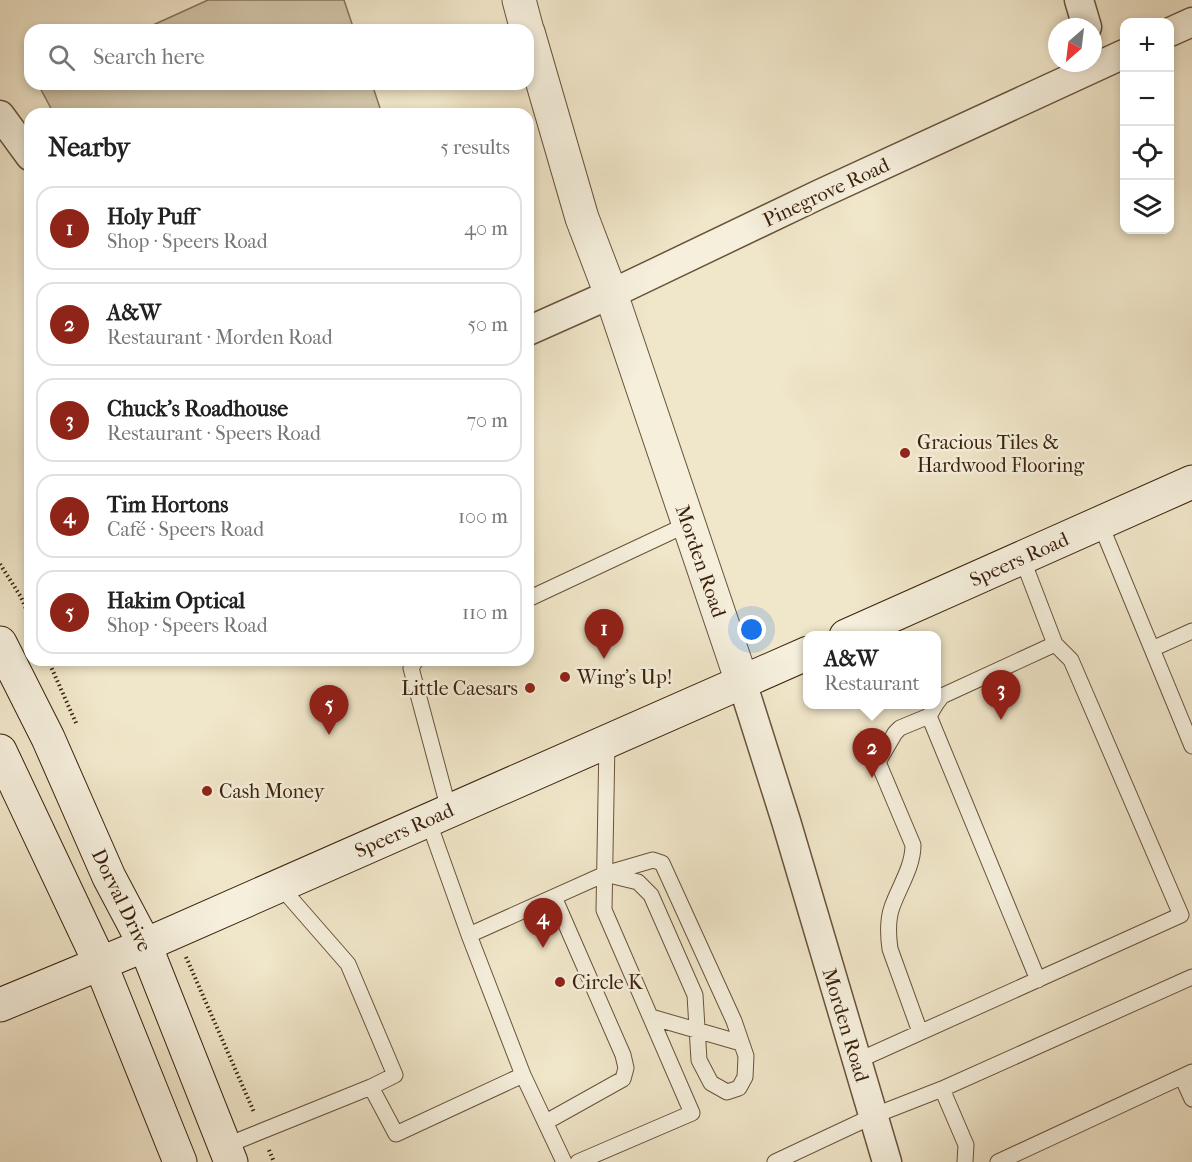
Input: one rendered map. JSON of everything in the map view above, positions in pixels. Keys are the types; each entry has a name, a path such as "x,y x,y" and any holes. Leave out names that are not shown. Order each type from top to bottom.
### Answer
{"main road":[{"name":"Morden Road","path":"519,0 526,24"},
{"name":"Morden Road","path":"534,52 582,218 611,294 742,682"},
{"name":"Speers Road","path":"857,631 1192,482"},
{"name":"Dorval Drive","path":"0,643 48,738 109,877 145,945 228,1154"},
{"name":"Speers Road","path":"0,1005 145,945 803,655"},
{"path":"0,751 100,963 180,1162"}],"street":[{"path":"1079,0 1084,18"},
{"path":"1174,30 1192,22"},
{"name":"Pinegrove Road","path":"1102,56 1120,55"},
{"name":"Pinegrove Road","path":"534,328 820,194 1066,72"},
{"path":"0,115 24,148"},
{"name":"Morden Road","path":"742,682 786,821 887,1162"}],"lane":[{"path":"1100,523 1152,649 1185,707 1192,746"},
{"path":"534,597 688,524"},
{"path":"857,1060 1181,915 1071,660 1055,644 1022,558"},
{"path":"1152,649 1192,631"},
{"path":"941,698 1055,644"},
{"path":"412,666 439,815 469,935 523,1075 564,1162"},
{"path":"920,1032 890,950 888,936 891,909 910,864 913,845 878,762 900,728 932,709"},
{"path":"934,709 1038,980"},
{"path":"578,1162 692,1113 604,910 608,741"},
{"path":"469,935 604,874 653,860 662,863 729,1010 746,1056 745,1077 739,1088 727,1092 711,1083 699,1060 694,995 651,895 638,882 604,874"},
{"path":"228,1154 395,1076 348,964 279,885"},
{"path":"546,1122 623,1079 626,1068 623,1055 554,897"},
{"path":"774,1162 873,1116 942,1089 1192,977"},
{"path":"651,1017 741,1043"},
{"path":"371,1087 396,1134 523,1075"},
{"path":"998,1162 1187,1075 1192,1099"},
{"path":"942,1089 966,1145 965,1162"}],"path":[{"path":"0,564 24,604"}],"shaded area":[{"path":"208,0 344,0 352,24 155,24"},
{"path":"41,90 374,90 380,108 51,108"}],"place":[{"name":"Gracious Tiles & Hardwood Flooring","path":"905,453"},
{"name":"Holy Puff","path":"604,659"},
{"name":"Wing’s Up!","path":"565,677"},
{"name":"Little Caesars","path":"530,688"},
{"name":"Chuck's Roadhouse","path":"1001,720"},
{"name":"Hakim Optical","path":"329,735"},
{"name":"A&W","path":"872,778"},
{"name":"Cash Money","path":"207,791"},
{"name":"Tim Hortons","path":"543,948"},
{"name":"Circle K","path":"560,982"}]}
